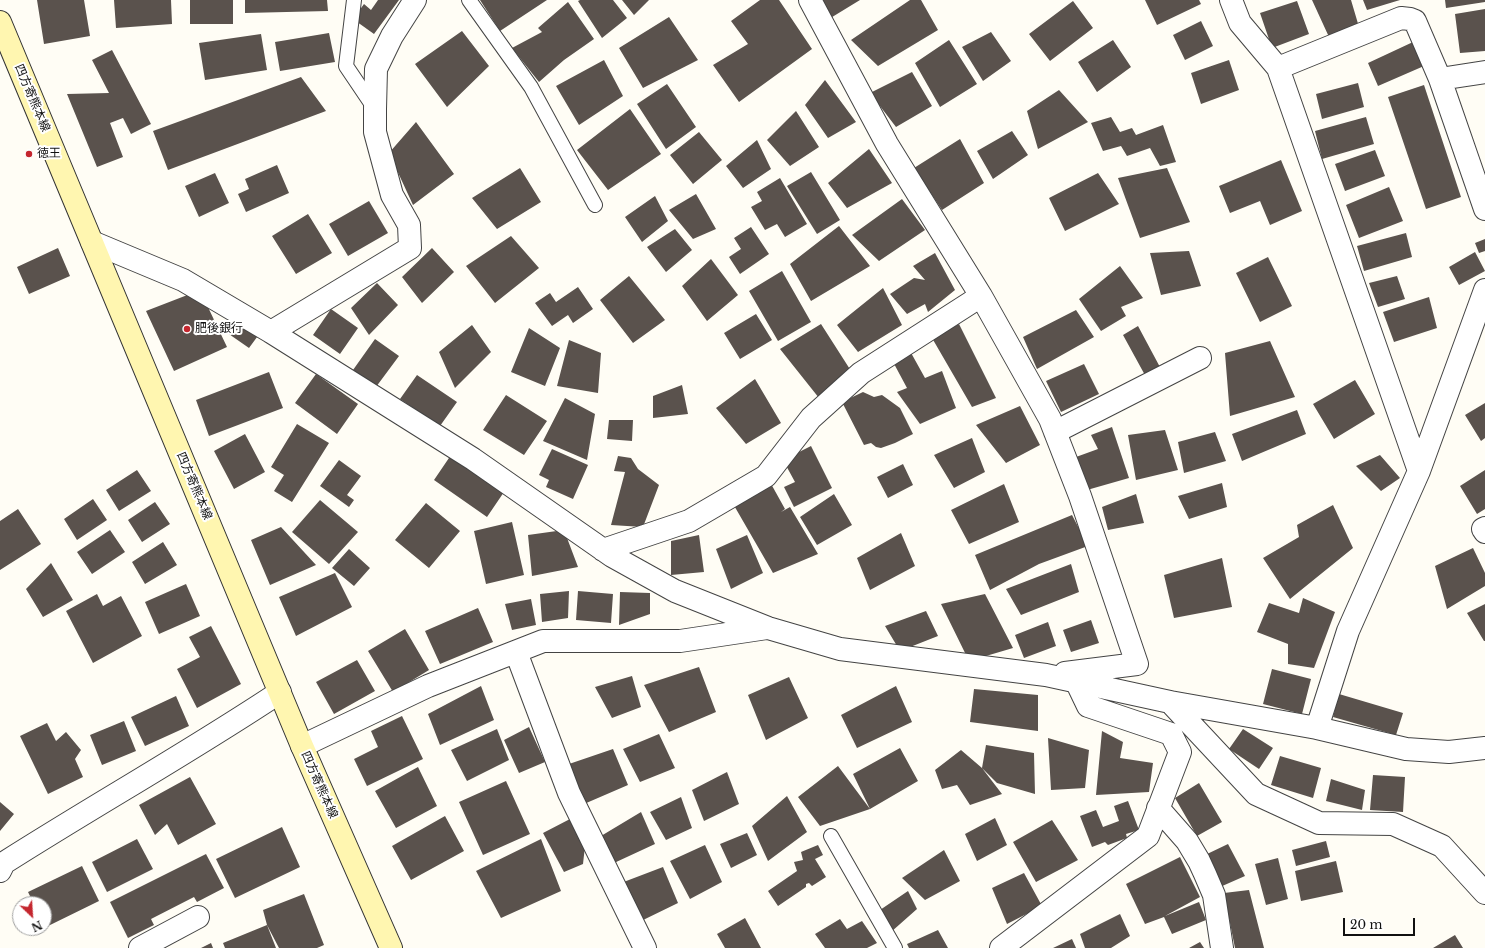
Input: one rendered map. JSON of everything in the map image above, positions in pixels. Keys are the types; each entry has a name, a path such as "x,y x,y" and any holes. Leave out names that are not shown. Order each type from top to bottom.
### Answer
{"main road":[{"name":"四方寄熊本線","path":"0,22 302,746 391,948"}],"street":[{"path":"270,332 410,248 409,225 392,195 375,132 375,109 376,69 392,36 415,0"},
{"path":"810,0 887,144 981,296 1050,419 1080,496 1137,664 1046,675"},
{"path":"1231,0 1240,23 1278,68 1419,471"},
{"path":"1278,68 1400,18 1410,18 1415,21 1440,78 1485,210"},
{"path":"1440,78 1485,72"},
{"path":"92,242 183,280 270,332 473,459 603,550 676,591 768,628 840,649 1046,675 1170,702 1317,728 1406,749 1449,752 1485,748"},
{"path":"1317,728 1348,631 1419,471 1485,290"},
{"path":"603,550 689,521 766,476 811,418 861,373 981,296"},
{"path":"1055,432 1200,358"},
{"path":"1485,528 1483,529 1485,532"},
{"path":"302,746 428,686 543,641 680,641 768,628"},
{"path":"516,652 569,792 645,948"},
{"path":"1001,948 1148,836 1180,752 1171,734 1088,706 1076,681"},
{"path":"0,872 4,863 237,721 280,692"},
{"path":"1170,702 1256,794 1318,823 1393,824 1442,846 1485,893"},
{"path":"1158,808 1187,841 1205,874 1214,894 1222,948"},
{"path":"140,948 198,917"}],"lane":[{"path":"354,0 346,66 375,109"},
{"path":"469,0 531,87 595,205"},
{"path":"830,836 895,948"}],"building":[{"path":"37,0 84,0 90,36 44,44"},
{"path":"114,0 171,0 172,24 116,28"},
{"path":"190,0 233,0 233,24 190,24"},
{"path":"245,0 327,0 328,11 245,13"},
{"path":"378,0 399,0 374,34 353,19 364,4 371,10"},
{"path":"480,0 547,0 500,31"},
{"path":"613,0 627,18 602,38 578,1"},
{"path":"622,0 649,0 634,15"},
{"path":"760,0 779,0 812,49 739,102 713,65 748,44 731,21"},
{"path":"811,0 860,0 824,22"},
{"path":"910,0 921,0 938,30 878,66 851,40"},
{"path":"1145,0 1199,0 1201,4 1157,25"},
{"path":"1312,0 1351,0 1359,27 1329,37"},
{"path":"1363,0 1400,0 1367,10"},
{"path":"1445,0 1485,0 1485,2 1446,8"},
{"path":"1073,1 1093,28 1050,61 1029,34"},
{"path":"1297,1 1309,34 1272,48 1260,13"},
{"path":"568,2 594,39 564,60 539,82 512,48 542,32 538,28"},
{"path":"1485,9 1485,51 1460,53 1455,14"},
{"path":"669,17 698,60 643,88 619,48"},
{"path":"1201,21 1213,46 1185,60 1173,35"},
{"path":"462,31 489,66 447,107 415,64"},
{"path":"991,32 1011,61 983,81 962,47"},
{"path":"329,33 335,62 280,71 275,42"},
{"path":"261,34 267,70 205,80 199,43"},
{"path":"949,40 977,84 940,107 915,63"},
{"path":"1113,40 1131,67 1097,92 1078,62"},
{"path":"1413,42 1424,66 1378,86 1368,63"},
{"path":"112,50 151,124 131,134 123,118 110,123 123,157 97,167 67,94 109,93 92,60"},
{"path":"604,60 623,96 579,125 556,86"},
{"path":"1229,60 1239,90 1201,104 1191,73"},
{"path":"912,72 932,106 896,127 870,93"},
{"path":"301,77 326,111 168,170 153,131"},
{"path":"825,80 856,122 828,138 805,105"},
{"path":"1358,83 1364,107 1322,119 1316,94"},
{"path":"667,84 696,127 666,149 637,104"},
{"path":"1424,85 1461,197 1426,209 1388,97"},
{"path":"1059,90 1088,122 1038,149 1027,111"},
{"path":"630,109 661,154 608,190 577,150"},
{"path":"796,111 819,147 790,166 767,140"},
{"path":"1111,117 1120,132 1132,128 1136,135 1163,125 1176,162 1160,166 1150,148 1127,156 1121,146 1103,151 1091,123"},
{"path":"1366,117 1374,144 1322,159 1315,131"},
{"path":"416,122 454,174 413,205 389,153"},
{"path":"1012,131 1028,155 993,179 977,151"},
{"path":"699,132 722,160 693,184 670,155"},
{"path":"960,139 984,183 942,210 914,168"},
{"path":"757,140 771,169 743,188 726,166"},
{"path":"869,149 892,183 847,208 828,183"},
{"path":"1375,150 1385,176 1345,191 1335,164"},
{"path":"1281,160 1302,211 1270,225 1260,201 1230,213 1219,186"},
{"path":"277,165 289,193 246,212 238,194 249,189 245,179"},
{"path":"520,168 541,202 497,229 472,198"},
{"path":"1167,168 1190,222 1140,238 1118,178"},
{"path":"811,172 840,220 817,234 787,186"},
{"path":"215,173 229,203 199,217 185,186"},
{"path":"1098,173 1119,204 1065,231 1049,198"},
{"path":"780,178 807,224 785,237 777,224 765,230 751,207 762,201 757,192"},
{"path":"1389,187 1403,221 1359,238 1346,205"},
{"path":"696,194 716,229 693,239 669,210"},
{"path":"655,196 668,221 642,242 625,217"},
{"path":"902,199 925,230 879,261 852,235"},
{"path":"369,201 388,233 348,256 329,224"},
{"path":"308,214 332,253 296,274 272,236"},
{"path":"839,226 870,266 811,301 790,264"},
{"path":"751,227 769,254 740,274 729,257 741,249 734,238"},
{"path":"675,229 692,250 666,272 647,247"},
{"path":"1406,233 1412,257 1364,271 1357,246"},
{"path":"511,236 539,268 495,303 466,266"},
{"path":"1485,239 1485,251 1479,253 1475,243"},
{"path":"58,248 70,276 29,294 17,267"},
{"path":"432,248 454,272 422,303 402,277"},
{"path":"1189,251 1201,286 1161,295 1150,253"},
{"path":"1475,252 1485,271 1459,285 1449,267"},
{"path":"935,253 955,290 928,312 925,304 907,314 890,294 914,278 925,280 913,266"},
{"path":"1268,257 1292,306 1260,322 1236,273"},
{"path":"711,259 738,295 707,321 682,286"},
{"path":"1120,266 1143,298 1121,307 1126,316 1101,331 1079,299"},
{"path":"782,271 811,322 778,341 749,291"},
{"path":"629,276 665,320 633,343 600,300"},
{"path":"1397,276 1405,299 1378,307 1369,283"},
{"path":"377,283 398,305 369,335 351,308"},
{"path":"578,287 593,309 573,323 568,315 552,326 535,303 550,293 556,302"},
{"path":"883,288 902,325 858,352 837,325"},
{"name":"肥後銀行","path":"190,294 206,303 227,347 174,371 146,311"},
{"path":"1429,297 1437,328 1394,342 1383,312"},
{"path":"331,309 358,328 340,354 313,335"},
{"path":"1076,310 1094,337 1037,369 1023,337"},
{"path":"756,314 772,340 740,359 724,333"},
{"path":"237,318 260,333 249,348 226,332"},
{"path":"821,324 853,374 819,398 780,349"},
{"path":"959,324 996,398 972,407 932,338"},
{"path":"472,325 491,352 455,388 439,352"},
{"path":"1138,326 1161,369 1146,377 1123,335"},
{"path":"529,328 560,348 545,386 511,372"},
{"path":"375,339 399,356 376,387 353,370"},
{"path":"569,340 601,353 598,393 557,386"},
{"path":"1270,341 1295,397 1230,416 1225,353"},
{"path":"910,351 925,378 942,371 956,408 920,424 897,392 907,388 892,360"},
{"path":"1084,364 1099,394 1061,412 1046,381"},
{"path":"269,372 283,408 209,436 196,400"},
{"path":"316,374 358,404 337,434 295,403"},
{"path":"417,375 457,402 440,426 400,399"},
{"path":"755,379 781,423 746,444 716,408"},
{"path":"1355,380 1375,414 1334,439 1313,404"},
{"path":"682,385 688,414 653,418 653,396"},
{"path":"863,392 874,397 882,395 900,408 913,434 881,448 876,447 871,443 864,445 842,402"},
{"path":"506,395 547,421 524,455 483,430"},
{"path":"565,398 595,414 587,460 543,441"},
{"path":"1485,403 1485,438 1481,441 1465,415"},
{"path":"1020,406 1040,445 1006,463 976,425"},
{"path":"1297,410 1306,434 1242,461 1232,434"},
{"path":"609,420 633,420 632,441 607,439"},
{"path":"297,424 329,443 292,502 274,491 284,475 271,467"},
{"path":"1112,427 1129,478 1087,490 1076,457 1098,449 1091,435"},
{"path":"1165,430 1178,470 1136,480 1128,435"},
{"path":"1215,432 1226,461 1184,473 1178,442"},
{"path":"245,434 265,472 234,489 214,451"},
{"path":"972,438 985,472 954,488 934,455"},
{"path":"811,446 832,488 794,507 784,487 795,482 783,460"},
{"path":"552,449 588,465 573,499 546,487 549,480 539,475"},
{"path":"451,455 504,492 487,517 434,480"},
{"path":"1380,455 1400,478 1381,491 1356,466"},
{"path":"618,456 631,458 638,469 659,485 643,527 611,525 625,472 614,471"},
{"path":"339,460 361,476 347,495 354,500 349,507 320,486"},
{"path":"903,464 913,485 888,498 877,477"},
{"path":"137,470 151,491 119,511 106,490"},
{"path":"1485,470 1485,509 1477,514 1460,486"},
{"path":"770,482 785,509 781,512 790,507 818,554 773,573 732,502"},
{"path":"1222,483 1227,507 1189,519 1178,496"},
{"path":"1004,484 1019,522 969,544 951,510"},
{"path":"834,494 852,525 817,545 800,517"},
{"path":"1136,494 1144,523 1108,530 1102,507"},
{"path":"93,499 107,520 77,540 64,519"},
{"path":"320,500 358,532 329,564 292,532"},
{"path":"155,502 170,524 142,542 128,520"},
{"path":"426,503 460,531 429,568 395,540"},
{"path":"1333,505 1353,548 1290,599 1263,558 1299,537 1297,525"},
{"path":"18,509 41,544 0,570 0,521"},
{"path":"1072,515 1088,546 1039,564 990,590 975,555"},
{"path":"512,522 524,575 486,584 474,531"},
{"path":"281,527 316,565 270,585 251,540"},
{"path":"110,530 125,552 92,574 77,552"},
{"path":"564,530 578,567 532,576 528,535"},
{"path":"901,533 915,566 870,590 857,558"},
{"path":"699,535 704,572 671,575 671,541"},
{"path":"747,535 763,573 731,589 716,549"},
{"path":"163,542 177,565 145,584 132,562"},
{"path":"1473,548 1485,573 1485,586 1447,609 1435,566"},
{"path":"349,549 370,568 354,586 332,568"},
{"path":"1222,558 1232,607 1174,618 1164,575"},
{"path":"51,563 73,600 43,617 26,589"},
{"path":"1071,564 1079,592 1021,615 1006,589"},
{"path":"335,573 352,607 296,636 279,597"},
{"path":"186,584 200,616 159,634 145,602"},
{"path":"569,591 568,618 542,622 540,594"},
{"path":"578,591 613,594 611,623 576,620"},
{"path":"620,592 650,593 650,614 619,625"},
{"path":"97,594 103,606 121,596 142,636 93,663 66,611"},
{"path":"985,594 1013,648 969,661 941,604"},
{"path":"1303,598 1335,612 1314,668 1288,664 1288,644 1257,632 1269,603 1299,613"},
{"path":"531,599 536,625 512,630 505,604"},
{"path":"1485,604 1485,641 1484,641 1467,613"},
{"path":"478,608 493,642 440,664 425,631"},
{"path":"926,611 938,636 900,651 885,626"},
{"path":"1091,620 1099,643 1071,652 1063,630"},
{"path":"1048,622 1056,646 1024,658 1015,635"},
{"path":"211,626 241,684 197,708 177,669 200,657 189,637"},
{"path":"405,629 429,670 393,692 368,651"},
{"path":"357,660 375,691 334,714 316,682"},
{"path":"699,667 716,712 669,732 644,685"},
{"path":"1272,669 1311,679 1302,714 1263,704"},
{"path":"632,676 641,707 612,718 595,687"},
{"path":"789,677 808,718 766,740 748,695"},
{"path":"481,686 494,720 440,745 428,714"},
{"path":"896,686 912,722 857,748 841,715"},
{"path":"974,689 1038,695 1038,731 970,722"},
{"path":"1339,694 1403,713 1396,735 1333,717"},
{"path":"176,696 189,726 145,746 131,717"},
{"path":"402,716 423,759 367,786 354,759 378,747 371,731"},
{"path":"124,721 136,751 102,765 90,735"},
{"path":"47,723 56,741 66,732 81,750 75,759 83,777 48,794 20,736"},
{"path":"529,727 545,762 519,773 504,740"},
{"path":"497,729 509,760 467,781 451,750"},
{"path":"1243,729 1273,748 1259,769 1229,749"},
{"path":"1102,731 1123,742 1120,758 1153,763 1149,792 1096,795"},
{"path":"659,734 675,768 640,782 623,749"},
{"path":"1048,738 1089,750 1085,788 1051,790"},
{"path":"986,745 1034,753 1035,794 997,783 982,768"},
{"path":"900,748 918,781 870,809 853,774"},
{"path":"613,749 628,785 584,804 569,764"},
{"path":"961,750 982,768 1002,794 970,805 957,785 942,789 935,770"},
{"path":"1280,756 1321,768 1313,798 1271,785"},
{"path":"838,766 870,809 820,826 798,797"},
{"path":"418,767 437,806 396,828 375,791"},
{"path":"727,772 739,804 704,821 692,790"},
{"path":"1373,775 1405,777 1403,812 1370,810"},
{"path":"190,777 216,824 178,845 167,824 155,835 139,805"},
{"path":"1331,779 1365,790 1362,810 1326,801"},
{"path":"506,781 530,834 483,855 459,802"},
{"path":"1199,783 1222,822 1197,836 1175,798"},
{"path":"787,796 807,832 768,861 752,826"},
{"path":"681,797 692,828 666,840 650,812"},
{"path":"1128,801 1139,830 1126,834 1127,838 1108,845 1105,842 1092,847 1080,816 1096,810 1103,827 1119,821 1114,806"},
{"path":"0,802 14,814 0,831"},
{"path":"641,812 655,844 614,863 601,836"},
{"path":"445,816 464,851 411,880 392,846"},
{"path":"995,818 1007,845 977,861 965,834"},
{"path":"570,819 585,846 583,864 564,872 543,833"},
{"path":"1052,820 1078,860 1036,882 1013,842"},
{"path":"282,827 300,867 235,898 216,859"},
{"path":"747,833 757,855 731,868 720,844"},
{"path":"137,839 153,869 107,892 92,862"},
{"path":"541,839 561,891 501,918 476,871"},
{"path":"1326,841 1330,857 1296,866 1292,850"},
{"path":"1228,844 1245,876 1220,887 1205,855"},
{"path":"705,845 722,882 690,899 670,861"},
{"path":"818,845 823,855 815,859 826,877 812,886 809,883 806,884 806,887 778,906 768,891 797,871 794,862 803,860 801,852"},
{"path":"944,850 960,881 925,900 902,878"},
{"path":"206,854 224,888 197,902 194,897 151,919 154,925 128,938 110,902"},
{"path":"1180,857 1200,897 1165,916 1199,902 1206,920 1172,934 1164,917 1145,924 1126,884"},
{"path":"1278,858 1288,899 1266,905 1255,864"},
{"path":"1336,861 1343,892 1301,901 1295,871"},
{"path":"82,866 99,901 52,924 52,896 30,896 28,892"},
{"path":"663,867 678,903 639,922 621,883"},
{"path":"1024,873 1042,906 1007,924 992,888"},
{"path":"1249,890 1264,948 1235,948 1224,893"},
{"path":"908,891 917,909 891,932 880,910"},
{"path":"304,894 324,945 317,948 279,948 267,925 263,910"},
{"path":"1120,914 1130,936 1111,948 1085,948 1080,934"},
{"path":"745,918 761,948 725,948 717,934"},
{"path":"840,919 847,929 862,921 877,943 867,948 825,948 815,934"},
{"path":"267,925 276,948 225,948 223,943"},
{"path":"938,930 948,948 909,948 907,944"},
{"path":"1455,935 1463,948 1433,948"},
{"path":"1072,939 1076,948 1053,948"},
{"path":"1200,942 1204,948 1189,948"},
{"path":"211,943 213,948 201,948"}],"place":[{"name":"徳王","path":"29,154"},
{"name":"肥後銀行","path":"187,329"}]}
